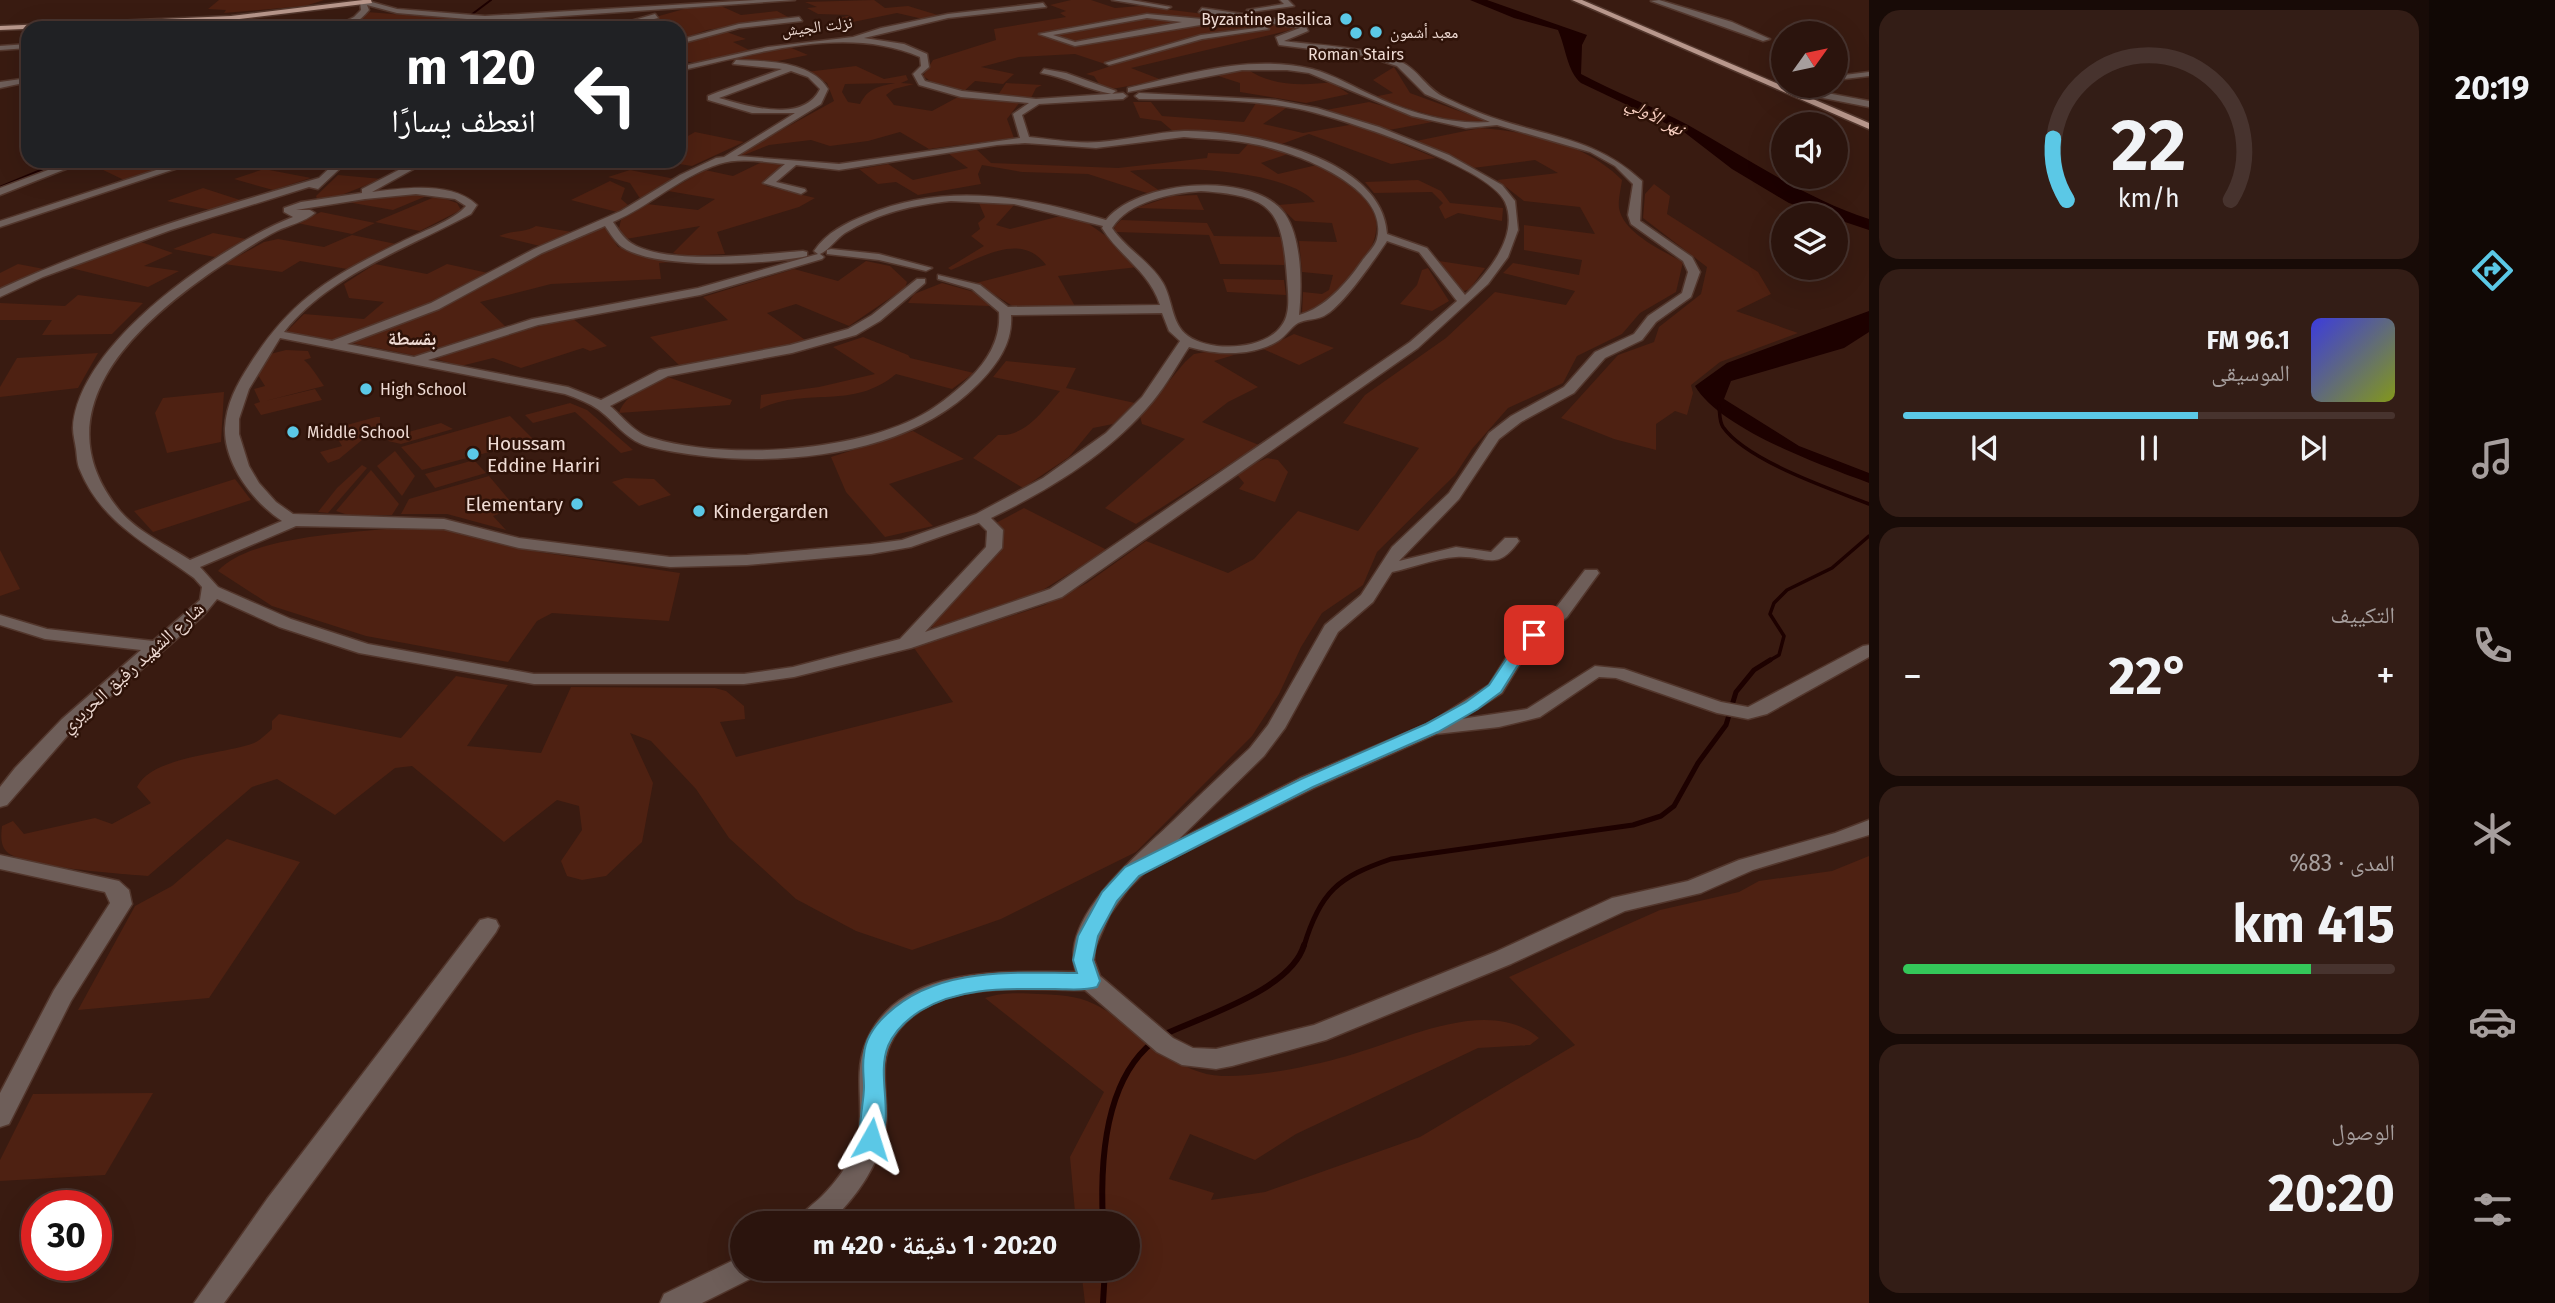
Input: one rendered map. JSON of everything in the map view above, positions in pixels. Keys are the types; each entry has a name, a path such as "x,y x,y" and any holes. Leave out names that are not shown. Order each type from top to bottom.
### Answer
{"main road":[{"path":"1576,0 1771,82"},
{"path":"162,21 232,18 366,2"},
{"path":"0,28 21,27"},
{"path":"1807,98 1869,126"}],"street":[{"path":"638,21 681,7 791,0"},
{"path":"1116,0 1180,9"},
{"path":"1284,0 1291,5 1147,16 1043,34 1075,44 1198,14 1250,18 1304,27 1302,31 1279,39 1291,46 1367,54 1400,65 1431,94 1499,123 1592,150 1626,171 1638,183 1633,215 1635,222 1688,259 1694,267 1693,278 1686,295 1652,319 1638,338 1600,355 1569,390 1516,419 1494,436 1454,496 1402,546 1367,598 1331,629 1281,720 1257,752 1109,897 1088,936 1083,960 1090,981 1107,999 1177,1053 1202,1060 1232,1056 1289,1042 1371,1013 1503,958 1620,904 1693,888 1733,869 1842,838 1869,827"},
{"path":"1655,1 1766,39"},
{"path":"352,21 360,17 366,2 397,11 479,19 643,10"},
{"name":"نزلت الجيش","path":"686,67 779,47 854,39 881,30 948,16 1043,5"},
{"path":"626,21 643,10"},
{"path":"537,20 546,14 662,11"},
{"path":"625,12 648,18"},
{"path":"534,21 576,13"},
{"path":"1108,63 1201,37 1265,29 1248,23 1219,21 1198,14"},
{"path":"1219,21 1250,18"},
{"path":"686,40 731,28 799,19"},
{"path":"854,39 901,46 924,56 925,67 917,74 922,83 961,94 1035,102 1128,94 1223,69 1271,66 1313,72 1374,99 1419,114 1480,125 1499,123"},
{"path":"0,48 21,46"},
{"path":"332,345 422,312 538,251 607,221 692,173 726,159 800,116 804,110 818,102 824,89 822,84 811,76 789,69 712,61"},
{"path":"789,69 769,79 734,88 711,99 752,110 804,110"},
{"path":"211,590 285,623 365,649 534,679 744,678 794,672 904,645 1027,606 1056,593 1414,345 1464,302 1499,262 1512,224 1508,197 1483,178 1371,126 1315,108 1231,99 1128,94 1096,89 1074,76 1044,71"},
{"path":"1848,77 1869,75"},
{"path":"0,85 21,81"},
{"path":"1840,98 1869,104"},
{"path":"1025,140 1017,114 1035,102"},
{"path":"726,159 758,158 853,166 957,146 1025,140 1096,145 1198,134 1270,145 1314,159 1355,182 1376,206 1382,236 1370,259 1338,298 1321,313 1291,321 1270,341 1251,347 1218,348 1186,341 1177,333 1158,284 1109,232 1108,224"},
{"path":"793,163 768,183 801,191"},
{"path":"0,192 63,168"},
{"path":"0,223 172,168"},
{"path":"263,233 335,168"},
{"path":"350,199 410,168"},
{"path":"313,208 318,183"},
{"path":"0,293 48,271 167,228 318,183"},
{"path":"1108,224 1121,213 1149,199 1182,189 1226,190 1265,201 1282,216 1291,237 1291,321"},
{"path":"290,210 313,208 350,199 424,191 451,195 472,205 467,212 377,258 316,295 292,315 272,341 239,394 232,419 232,445 237,459 257,491 277,512 295,521"},
{"path":"823,254 832,237 860,221 919,202 975,197 1033,202 1108,224"},
{"path":"263,233 313,208"},
{"path":"607,221 628,246 659,255 712,258 823,254 879,259 920,274 976,287 1004,311 1167,309"},
{"path":"417,359 545,320 700,291 823,254 845,239 860,221"},
{"name":"شارع الشهيد رفيق الحريري","path":"0,800 21,772 67,723 203,606 211,590 206,581 190,566 135,532 108,506 84,459 80,419 101,369 130,332 176,293 263,233"},
{"path":"1382,236 1423,250 1464,302"},
{"path":"832,237 845,239"},
{"path":"601,405 664,373 792,349 852,332 876,318 920,274"},
{"path":"272,341 332,345 417,359 554,388 601,405 637,439 681,449 735,454 778,453 848,444 921,420 967,389 988,367 1006,330 1004,311"},
{"path":"190,566 295,521 444,524 519,542 630,559 670,562 747,560 905,544 981,517 1033,491 1101,444 1147,400 1186,341"},
{"path":"904,645 994,548 995,530 981,517"},
{"path":"1386,569 1456,552 1493,557 1502,553 1511,541"},
{"path":"1132,872 1307,783 1432,728 1496,689 1522,646 1561,614 1591,573"},
{"path":"0,620 45,634 155,646"},
{"path":"1432,728 1477,725 1524,716 1541,708 1591,673 1601,670 1717,707 1748,713 1760,710 1869,650"},
{"path":"0,862 111,886 118,890 121,904 62,996 0,1117"},
{"path":"208,1303 285,1193 407,1038 488,926"},
{"path":"822,1211 844,1189 866,1153 875,1122 874,1053 878,1040 893,1020 928,996 961,985 1000,981 1090,981"},
{"path":"674,1303 730,1275"}],"shaded area":[{"path":"219,0 324,0 305,6 224,13 226,10 208,9"},
{"path":"874,0 885,8 908,6 941,16 923,19 897,13 848,23 839,18 851,15 818,14 807,8 817,7 805,2"},
{"path":"1071,0 1091,0 1115,8 1140,6 1293,25 1299,28 1131,68 1162,80 1112,89 1101,87 1094,76 1086,74 1111,66 1075,54 1019,57 981,67 1014,74 1003,84 975,81 962,93 939,87 923,76 933,60 996,40 994,29 1066,17 1060,13 1066,11 1050,5"},
{"path":"721,6 741,15 777,11 790,18 707,30 686,38 686,21 641,21 684,9"},
{"path":"367,12 460,19 359,21"},
{"path":"724,31 746,39 733,42 749,50 695,63 686,61 686,42"},
{"path":"789,47 808,55 768,63 726,60"},
{"path":"856,66 884,79 906,75 908,80 901,83 914,84 894,89 886,95 894,105 932,111 958,97 1020,102 1007,119 1014,138 929,149 900,132 868,141 830,146 811,140 769,145 744,155 738,154 834,101 827,83 806,72","holes":["895,83 871,91 860,104 848,102 842,92 845,84"]},
{"path":"1394,67 1410,93 1492,123 1447,119 1373,97 1393,93 1373,80"},
{"path":"1247,69 1277,82 1331,82 1349,94 1306,103 1240,92 1240,83 1212,74"},
{"path":"1006,83 1042,85 1036,88 1031,98 998,95"},
{"path":"1133,102 1151,102 1162,116 1244,122 1256,103 1289,106 1263,124 1303,133 1355,124 1436,158 1391,164 1309,134 1279,145 1230,134 1175,133 1161,121 1140,118"},
{"path":"1369,102 1438,121 1389,130 1326,110"},
{"path":"1480,128 1537,136 1574,148 1608,167 1622,180 1619,208 1628,225 1655,247 1683,262 1676,292 1640,313 1622,334 1577,356 1563,383 1508,408 1472,449 1455,475 1377,552 1363,585 1322,613 1301,647 1279,694 1252,736 1136,852 1001,919 912,950 856,931 796,899 729,838 696,789 651,741 630,733 653,783 642,842 606,876 582,880 567,876 561,861 582,830 579,806 557,800 504,842 412,766 395,768 335,815 277,779 252,787 148,876 32,862 7,852 3,846 2,826 13,821 24,834 95,818 112,824 151,803 137,787 157,769 189,758 254,743 272,729 272,721 279,714 401,738 456,676 508,685 467,746 541,753 571,687 715,688 726,691 744,706 745,719 720,722 736,757 953,702 914,648 1045,605 1087,583 1146,541 1228,573 1254,559 1298,511 1358,531 1419,448 1343,423 1365,395 1446,338 1495,292 1566,305 1575,291 1503,273 1513,263 1579,275 1582,260 1524,250 1524,225 1595,234 1580,207 1524,201 1497,180 1558,173 1535,160 1473,168 1416,141"},
{"path":"695,132 744,142 692,166 686,165 686,137"},
{"path":"1249,143 1291,153 1261,163 1278,174 1317,165 1354,186 1372,207 1376,224 1373,242 1365,259 1337,291 1308,315 1302,314 1303,292 1322,294 1329,290 1333,275 1302,272 1299,241 1337,242 1332,223 1295,221 1278,205 1315,202 1300,191 1280,183 1228,172 1173,169 1130,171 1160,191 1150,194 1088,174 1022,172 982,165 978,174 981,184 918,195 896,182 878,184 859,169 888,164 913,180 968,168 945,151 974,147 991,163 1118,168 1207,158 1208,153 1239,154"},
{"path":"764,161 787,164 764,180 766,186 815,198 799,207 717,232 725,254 684,256 673,253 700,226 626,239 619,228 621,220 647,204 698,210 715,199 668,191 705,170 733,176"},
{"path":"99,168 164,168 124,180"},
{"path":"264,169 311,178 273,190 234,179"},
{"path":"630,170 675,179 641,200 630,183 608,177"},
{"path":"338,175 382,179 339,196 317,199 316,196"},
{"path":"1418,180 1441,191 1450,203 1503,208 1502,221 1458,213 1445,219 1439,207 1443,203 1432,192 1374,193 1365,182"},
{"path":"610,181 625,188 621,199 628,205 617,212 571,200"},
{"path":"1654,184 1670,196 1667,214 1758,272 1771,294 1736,311 1798,333 1720,362 1691,385 1693,393 1687,415 1675,411 1656,424 1656,450 1614,439 1561,418 1618,355 1654,342 1659,327 1701,294 1707,267 1643,218 1645,194"},
{"path":"203,188 243,201 211,210 167,201"},
{"path":"412,194 429,195 393,210 347,202"},
{"path":"1197,195 1204,210 1136,208 1172,196"},
{"path":"437,196 457,203 461,210 420,231 375,222"},
{"path":"978,201 1015,204 996,225 1010,229 1064,215 1082,219 1113,241 1138,267 1058,276 1076,308 1014,307 976,283 1046,265 1036,255 1013,248 988,254 951,270 948,268 984,246 971,236 980,229 978,223 985,217"},
{"path":"321,212 375,223 352,234 297,223"},
{"path":"1121,220 1207,223 1214,236 1284,237 1284,265 1220,264 1209,235 1116,232 1114,227"},
{"path":"536,226 572,232 540,246 499,236 527,230"},
{"path":"605,227 618,247 683,261 659,263 661,279 551,284 480,302 507,328 417,356 352,343 441,307 562,242"},
{"path":"213,233 246,239 215,257 173,249"},
{"path":"352,235 396,244 353,270 300,261 282,272 224,264 264,242 278,239 324,247"},
{"path":"138,241 173,253 144,266 179,271 148,287 67,267"},
{"path":"866,261 890,266 907,282 905,288 849,326 796,304 767,313 808,342 679,365 650,337 728,320 703,297 794,269 838,281"},
{"path":"1439,261 1485,268 1470,289 1461,292"},
{"path":"18,264 44,269 0,290 0,273"},
{"path":"375,264 427,274 447,264 488,273 446,298 344,338 332,341 285,333 304,314 364,319 384,302 349,298 344,284"},
{"path":"1428,268 1449,301 1432,311 1400,304 1417,285 1422,270"},
{"path":"1223,279 1284,280 1286,295 1227,292"},
{"path":"942,283 978,293 990,306 908,303 914,294"},
{"path":"78,295 143,303 112,334 42,335 52,320 0,320 0,303 65,306"},
{"path":"572,318 607,346 590,351 583,348 521,368 493,358 461,366 436,359 501,336"},
{"path":"1294,334 1334,348 1299,365 1263,349"},
{"path":"863,337 910,358 974,373 952,389 896,374 863,392 795,399 760,409 761,395 819,387 875,374 833,347"},
{"path":"286,350 308,351 311,358 304,360 324,386 265,401 315,389 322,400 261,415 254,404 260,402 254,389 265,386 258,375 255,375 270,354"},
{"path":"1211,351 1234,355 1214,361 1258,387 1228,402 1202,422 1259,445 1136,524 1105,508 1185,439 1142,424 1140,416 1185,362 1194,354"},
{"path":"98,353 78,388 0,397 0,387 17,358"},
{"path":"1006,361 1076,368 1066,388 1135,403 1113,424 1093,428 1069,457 1023,488 973,458 998,435 1017,432 1026,427 1060,391 993,377"},
{"path":"668,377 732,400 730,405 619,413 633,395"},
{"path":"224,392 221,442 167,453 155,413 163,398"},
{"path":"570,403 587,410 633,450 621,453 575,412 533,423 525,415"},
{"path":"510,416 534,440 422,470 401,447"},
{"path":"380,417 380,425 339,459 328,463 320,452 342,446 332,429"},
{"path":"441,423 453,429 401,444 388,441 394,436"},
{"path":"913,431 964,459 889,484 933,526 885,537 846,492 831,457"},
{"path":"395,451 415,476 402,496 377,466"},
{"path":"1267,458 1278,460 1288,472 1275,502 1239,489 1244,483 1235,472"},
{"path":"474,460 486,473 435,488 425,474"},
{"path":"362,465 367,468 328,513 318,512 337,488"},
{"path":"371,470 399,504 392,515 348,515 336,511"},
{"path":"489,476 516,508 493,516 506,530 447,514 401,514 409,499"},
{"path":"625,478 654,479 671,495 639,506 612,482"},
{"path":"235,479 251,500 153,532 134,511"},
{"path":"1024,508 1107,550 1038,593 932,628 934,622 999,551 1001,530 996,523"},
{"path":"397,528 446,530 539,552 680,573 669,621 552,613 537,621 508,662 366,636 272,606 218,571 233,559 276,543"},
{"path":"0,550 20,589 0,596"},
{"path":"227,839 300,862 209,998 78,1010 135,906 172,886"},
{"path":"1869,856 1869,1303 1085,1303 1082,1281 1140,1281 1140,1211 1075,1211 1070,1157 1104,1092 985,998 1018,993 1080,999 1110,1013 1187,1067 1222,1076 1269,1073 1318,1063 1418,1032 1470,1021 1495,1021 1518,1026 1539,1038 1530,1045 1478,1048 1296,1134 1255,1160 1190,1134 1169,1179 1214,1193 1211,1200 1265,1192 1420,1137 1575,1045 1509,977 1660,910 1739,892 1759,881 1832,871"},
{"path":"153,1093 105,1175 0,1181 0,1160 33,1094"}],"water":[{"name":"نهر الأولي","path":"1470,0 1487,0 1587,35 1582,45 1581,74 1688,125 1771,173 1771,189 1799,189 1829,203 1789,203 1732,169 1684,132 1581,83 1570,66 1558,30 1514,18"},
{"path":"1848,211 1869,219 1869,230 1848,223"},
{"path":"1869,311 1869,332 1844,348 1731,381 1724,399 1799,446 1869,473 1869,483 1800,456 1749,431 1708,402 1695,386 1727,363"}],"waterway":[{"path":"471,15 491,0"},
{"path":"0,187 46,168"},
{"path":"1719,406 1723,427 1751,451 1791,473 1869,504"},
{"path":"1767,662 1779,655 1784,636 1770,614 1774,603 1787,590 1832,568 1869,536"},
{"path":"1304,946 1317,912 1334,889 1357,873 1391,859 1633,825 1661,816 1674,806 1698,763 1726,725 1736,692 1754,670 1770,660"},
{"path":"1163,1035 1244,1000 1264,988 1296,961 1304,945"},
{"path":"1102,1211 1104,1151 1114,1102 1136,1059 1153,1042"},
{"path":"1103,1303 1104,1281"}],"place":[{"name":"Byzantine Basilica","path":"1346,19"},
{"name":"معبد أشمون","path":"1376,32"},
{"name":"Roman Stairs","path":"1356,33"},
{"name":"High School","path":"366,389"},
{"name":"Middle School","path":"293,432"},
{"name":"Houssam Eddine Hariri","path":"473,454"},
{"name":"Elementary","path":"577,504"},
{"name":"Kindergarden","path":"699,511"}],"district":[{"name":"بقسطة","path":"412,338"}],"route":[{"path":"871,1139 876,1107 874,1053 884,1029 904,1011 943,989 978,982 1090,981 1083,960 1088,936 1109,897 1132,872 1194,843 1307,783 1432,728 1472,706 1496,689 1522,646 1534,635"}]}
